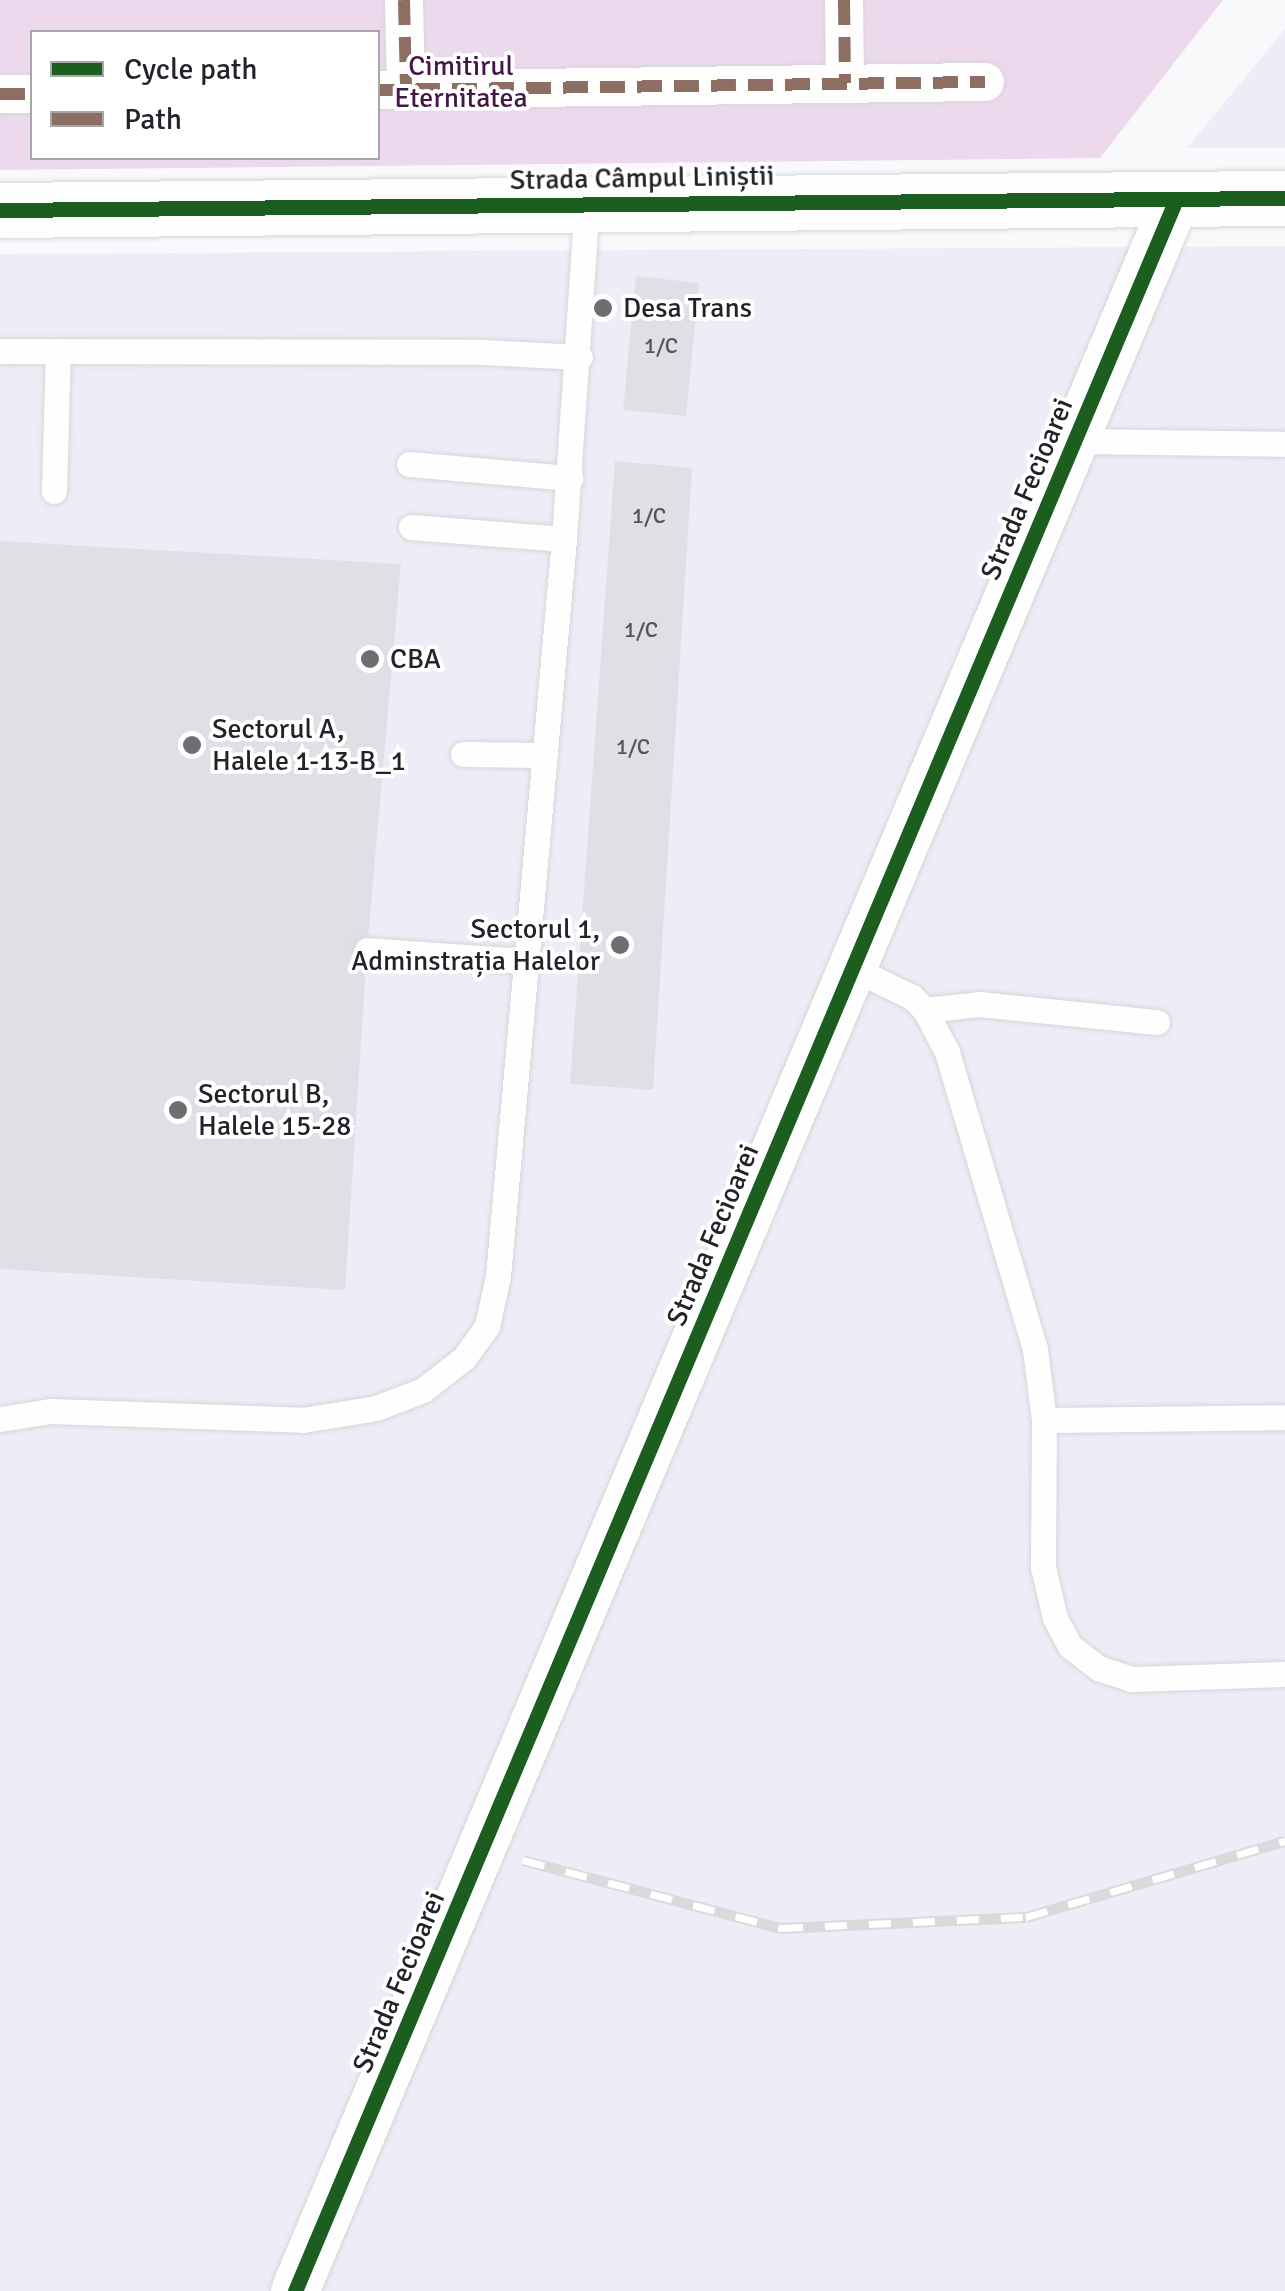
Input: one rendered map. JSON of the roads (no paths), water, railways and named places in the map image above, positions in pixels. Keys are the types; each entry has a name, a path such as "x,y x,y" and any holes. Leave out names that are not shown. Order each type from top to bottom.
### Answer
{"street":[{"path":"404,0 392,90 985,82"},
{"path":"844,0 845,83"},
{"path":"0,94 30,94"},
{"name":"Strada Fecioarei","path":"296,2291 1176,198"},
{"name":"Strada Câmpul Liniștii","path":"0,210 1285,198"}],"lane":[{"path":"0,1419 51,1411 303,1420 376,1408 423,1390 464,1358 487,1326 498,1276 570,478 587,204"},
{"path":"0,351 483,352 580,356"},
{"path":"54,491 58,351"},
{"path":"1074,442 1285,444"},
{"path":"409,464 570,478"},
{"path":"411,527 564,539"},
{"path":"463,754 544,755"},
{"path":"366,950 526,962"},
{"path":"852,968 900,988 925,1010 947,1052 1035,1349 1044,1420 1043,1567 1055,1618 1070,1646 1098,1668 1131,1679 1285,1674"},
{"path":"925,1010 979,1004 1156,1022"},
{"path":"1044,1420 1285,1417"}],"railway":[{"path":"523,1860 781,1928 1026,1917 1285,1841"}],"place":[{"name":"Desa Trans","path":"603,308"},
{"name":"CBA","path":"370,659"},
{"name":"Sectorul A, Halele 1-13-B_1","path":"192,745"},
{"name":"Sectorul 1, Adminstrația Halelor","path":"620,945"},
{"name":"Sectorul B, Halele 15-28","path":"178,1110"}],"park label":[{"name":"Cimitirul Eternitatea","path":"461,82"}]}
